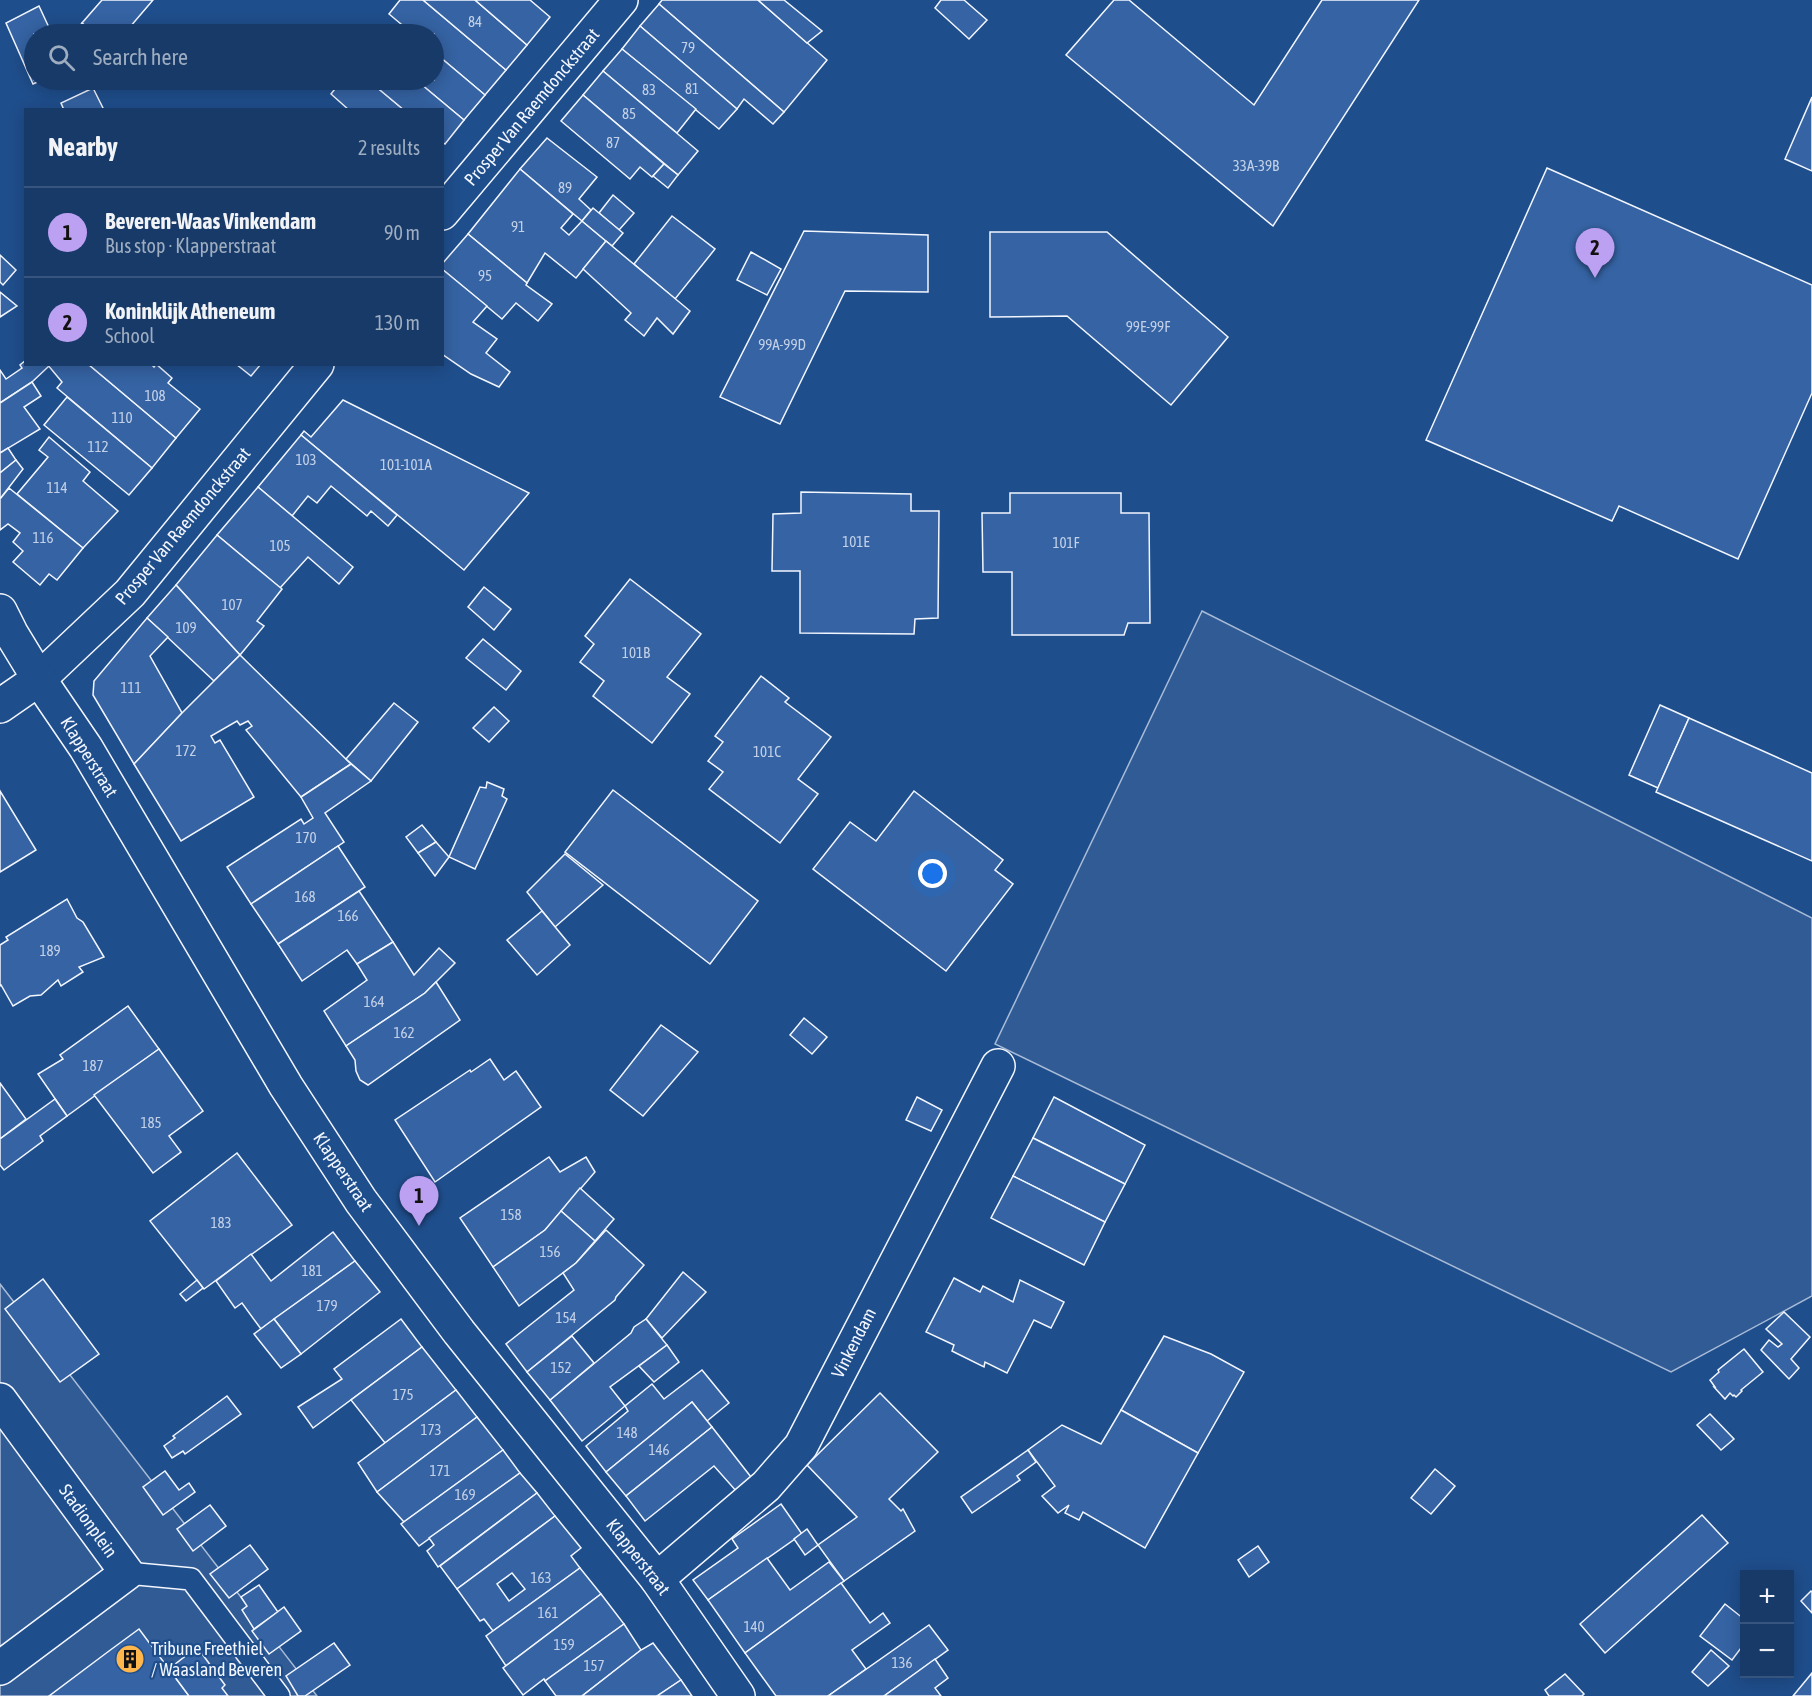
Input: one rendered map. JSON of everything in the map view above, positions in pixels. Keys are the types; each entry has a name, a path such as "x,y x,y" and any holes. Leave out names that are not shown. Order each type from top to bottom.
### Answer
{"street":[{"name":"Prosper Van Raemdonckstraat","path":"444,211 621,0"},
{"name":"Prosper Van Raemdonckstraat","path":"0,706 39,679 130,593 315,366"},
{"name":"Klapperstraat","path":"0,611 39,679 86,748 286,1086 361,1201 459,1332 657,1580 738,1696"},
{"name":"Vinkendam","path":"657,1580 766,1486 801,1446 998,1066"},
{"name":"Stadionplein","path":"0,1400 127,1573 0,1668"}],"lane":[{"path":"127,1573 191,1579 279,1696"}],"shaded area":[{"path":"1202,611 1812,918 1812,1296 1671,1372 995,1044"},
{"path":"0,1284 317,1696 0,1696"}],"building":[{"path":"102,0 153,0 133,24 82,23"},
{"path":"400,0 423,0 506,70 485,95 444,60 444,24 401,24 389,14"},
{"path":"423,0 475,0 527,45 506,70"},
{"path":"475,0 530,0 550,17 527,45"},
{"path":"662,0 758,0 827,60 784,112 659,4"},
{"path":"758,0 784,0 822,31 807,43"},
{"path":"941,0 964,0 987,20 969,39 935,8"},
{"path":"1114,0 1129,0 1254,105 1322,0 1419,0 1273,226 1066,55"},
{"path":"659,4 784,112 773,124 744,99 737,109 640,26"},
{"path":"39,6 47,24 24,24 24,64 6,23"},
{"path":"640,26 737,109 719,129 622,49"},
{"path":"622,49 696,109 677,133 603,71"},
{"path":"444,60 485,95 464,120 428,90 444,90"},
{"path":"603,71 698,151 678,175 583,95"},
{"path":"89,90 94,90 103,108 63,108 61,103"},
{"path":"334,90 380,90 402,108 347,108 331,94"},
{"path":"380,90 428,90 464,120 445,144 444,108 402,108"},
{"path":"583,95 664,164 652,177 640,167 630,179 561,121"},
{"path":"1812,97 1812,171 1785,159"},
{"path":"547,138 597,177 579,199 591,210 582,221 520,169"},
{"path":"664,164 678,175 668,188 653,176"},
{"path":"1547,168 1812,285 1812,393 1738,559 1619,506 1612,521 1426,440"},
{"path":"520,169 573,214 561,228 569,235 582,221 606,241 576,278 545,253 527,283 468,234"},
{"path":"613,195 634,213 619,230 599,213"},
{"path":"593,208 623,233 612,246 582,221"},
{"path":"672,216 715,249 675,299 634,264"},
{"path":"804,231 928,235 928,292 845,291 780,424 720,397"},
{"path":"990,232 1107,232 1228,337 1171,405 1067,316 990,317"},
{"path":"468,234 527,283 526,285 552,304 538,321 516,303 502,319 444,271 444,262"},
{"path":"606,241 690,311 673,334 657,318 644,336 625,320 631,313 583,269"},
{"path":"751,252 781,269 767,295 737,280"},
{"path":"0,255 16,270 3,285 0,282"},
{"path":"444,271 487,306 473,322 497,339 486,353 510,372 499,387 471,374 444,355"},
{"path":"0,292 17,306 0,317"},
{"path":"24,362 24,366 49,366 32,382 0,403 0,370 6,379 22,368 20,365"},
{"path":"49,366 90,366 176,438 152,468 57,388 62,382"},
{"path":"90,366 158,366 172,378 168,383 200,409 176,438"},
{"path":"238,366 259,366 251,376"},
{"path":"32,382 41,396 24,407 40,429 0,453 0,403"},
{"path":"67,397 152,468 129,495 44,425"},
{"path":"343,400 529,493 464,570 301,435 304,431 311,437"},
{"path":"301,435 397,515 388,526 371,511 367,516 331,486 317,503 308,496 292,516 258,487"},
{"path":"49,437 90,472 83,481 118,511 83,548 17,494 48,457 39,450"},
{"path":"8,448 16,460 0,473 0,453"},
{"path":"16,460 23,469 0,499 0,473"},
{"path":"258,487 353,567 339,584 308,557 280,588 217,535"},
{"path":"9,488 83,548 57,580 49,574 40,585 13,562 23,551 13,542 20,533 8,524 0,530 0,499"},
{"path":"801,492 911,494 911,511 939,511 938,618 915,619 914,634 800,633 800,571 772,571 773,514 801,513"},
{"path":"1010,493 1121,493 1121,513 1149,513 1150,623 1128,623 1124,635 1012,635 1012,572 983,572 982,513 1010,513"},
{"path":"217,535 282,589 257,621 264,626 240,655 176,585"},
{"path":"630,579 701,634 667,677 690,694 652,743 593,696 604,681 580,662 594,644 585,636"},
{"path":"176,585 240,655 214,681 147,618"},
{"path":"484,587 511,609 494,630 468,607"},
{"path":"147,618 168,637 150,656 182,713 134,764 93,695 94,681"},
{"path":"483,639 521,671 506,690 466,658"},
{"path":"240,655 351,764 301,797 246,730 252,726 248,721 240,725 237,721 211,736 215,743 220,740 254,797 181,841 134,764"},
{"path":"761,676 789,698 785,702 831,737 798,779 818,794 780,843 709,789 723,772 708,761 723,742 715,736"},
{"path":"394,703 418,722 371,781 346,759"},
{"path":"1660,705 1689,718 1658,788 1629,775"},
{"path":"494,707 509,721 489,742 473,728"},
{"path":"1689,718 1812,773 1812,861 1656,792"},
{"path":"351,764 371,781 325,813 344,842 251,904 227,867 301,819 304,824 313,818 301,797"},
{"path":"487,782 504,789 502,796 507,799 475,869 449,857 480,787 486,788"},
{"path":"613,790 758,901 710,964 565,852"},
{"path":"0,791 36,850 0,872"},
{"path":"914,791 1003,860 995,870 1013,884 946,971 813,869 850,822 876,841"},
{"path":"422,825 436,842 418,853 406,837"},
{"path":"436,842 449,857 435,876 418,853"},
{"path":"338,846 365,887 278,944 251,904"},
{"path":"565,854 603,885 555,927 527,892"},
{"path":"359,891 393,942 357,964 347,950 302,981 278,944"},
{"path":"67,899 104,957 79,967 83,972 61,986 58,980 41,995 30,996 13,1006 0,986 0,945 8,940 6,937"},
{"path":"542,911 570,945 537,975 507,940"},
{"path":"393,942 414,975 439,948 455,963 425,993 346,1046 324,1011 367,980 357,964"},
{"path":"436,982 460,1020 368,1085 360,1080 355,1060 346,1046 425,993"},
{"path":"128,1006 159,1049 67,1116 38,1074 63,1059 60,1055"},
{"path":"804,1018 827,1037 812,1054 790,1035"},
{"path":"661,1025 698,1052 643,1116 610,1090"},
{"path":"159,1049 203,1111 169,1136 181,1152 153,1173 94,1095"},
{"path":"490,1059 504,1080 516,1071 541,1107 435,1182 395,1120"},
{"path":"0,1083 26,1119 0,1139"},
{"path":"917,1097 942,1110 931,1131 906,1120"},
{"path":"1054,1097 1145,1145 1125,1184 1033,1138"},
{"path":"55,1099 67,1116 40,1136 43,1141 4,1170 0,1165 0,1139"},
{"path":"1033,1138 1125,1184 1105,1222 1013,1176"},
{"path":"237,1153 292,1225 204,1289 150,1221"},
{"path":"549,1157 560,1172 586,1157 595,1172 545,1230 493,1267 460,1218"},
{"path":"1013,1176 1105,1222 1084,1265 991,1218"},
{"path":"580,1188 614,1219 595,1241 561,1211"},
{"path":"561,1211 595,1241 576,1263 519,1306 493,1267 545,1230"},
{"path":"606,1230 644,1265 615,1300 527,1372 506,1344 574,1290 563,1273 576,1263"},
{"path":"333,1232 355,1261 261,1329 242,1303 235,1308 216,1281 251,1254 271,1281"},
{"path":"355,1261 380,1292 301,1354 274,1319"},
{"path":"683,1272 706,1292 662,1338 646,1319"},
{"path":"954,1278 980,1292 983,1286 1013,1302 1020,1280 1064,1302 1051,1328 1034,1320 1007,1373 985,1362 984,1367 952,1351 954,1345 926,1332"},
{"path":"43,1279 99,1354 60,1382 5,1309"},
{"path":"197,1280 203,1288 186,1301 180,1294"},
{"path":"1784,1312 1810,1337 1791,1359 1799,1368 1789,1379 1761,1350 1769,1340 1778,1347 1782,1344 1766,1329"},
{"path":"274,1319 301,1354 281,1368 254,1334"},
{"path":"401,1319 422,1347 313,1428 298,1407 342,1379 334,1369"},
{"path":"646,1319 667,1345 610,1387 625,1406 582,1441 550,1400"},
{"path":"572,1336 594,1363 550,1400 527,1372"},
{"path":"1164,1336 1211,1354 1244,1372 1198,1453 1121,1410"},
{"path":"667,1345 679,1362 654,1382 639,1366"},
{"path":"422,1347 456,1390 385,1443 351,1400"},
{"path":"1744,1349 1763,1372 1736,1397 1730,1393 1725,1399 1710,1380 1719,1372 1718,1370"},
{"path":"702,1370 729,1403 707,1421 692,1402 606,1472 586,1446 628,1411 625,1406 652,1384 664,1399"},
{"path":"456,1390 477,1417 377,1492 358,1463"},
{"path":"880,1393 938,1452 889,1499 901,1511 903,1509 915,1531 844,1581 818,1545 857,1517 807,1465"},
{"path":"227,1396 241,1414 185,1454 183,1451 172,1458 164,1446 175,1438 173,1436"},
{"path":"692,1402 712,1427 626,1496 606,1472"},
{"path":"1121,1410 1198,1453 1145,1548 1083,1512 1079,1520 1065,1513 1069,1505 1058,1513 1042,1496 1055,1486 1028,1450 1062,1425 1101,1444"},
{"path":"1710,1414 1734,1439 1721,1450 1697,1425"},
{"path":"477,1417 503,1450 404,1522 377,1492"},
{"path":"712,1427 751,1477 737,1492 714,1466 645,1521 626,1496"},
{"path":"503,1450 520,1473 419,1546 401,1524"},
{"path":"1028,1450 1036,1462 1017,1476 1020,1480 972,1513 961,1497"},
{"path":"1435,1469 1455,1486 1431,1514 1411,1498"},
{"path":"165,1471 179,1490 189,1483 195,1492 163,1515 143,1487"},
{"path":"520,1473 537,1493 438,1567 427,1551 434,1545 429,1538"},
{"path":"537,1493 555,1516 457,1589 440,1566"},
{"path":"781,1504 802,1534 708,1600 693,1580 738,1548 732,1539"},
{"path":"210,1505 226,1526 193,1551 177,1529"},
{"path":"1702,1515 1728,1543 1605,1653 1580,1624"},
{"path":"555,1516 581,1548 571,1556 580,1568 493,1631 484,1619 480,1621 457,1589","holes":["512,1573 525,1589 509,1601 497,1584"]},
{"path":"807,1529 818,1545 805,1555 794,1539"},
{"path":"250,1545 268,1569 229,1598 210,1574"},
{"path":"1258,1546 1269,1562 1249,1577 1238,1560"},
{"path":"767,1558 790,1590 829,1562 844,1581 745,1653 708,1600"},
{"path":"580,1568 601,1594 506,1666 486,1636"},
{"path":"841,1583 870,1623 883,1613 890,1623 852,1650 866,1669 828,1696 776,1696 745,1653"},
{"path":"259,1585 278,1612 254,1629 242,1610 247,1606 241,1597"},
{"path":"1812,1592 1812,1613 1801,1601"},
{"path":"601,1594 624,1624 523,1695 503,1668"},
{"path":"1725,1604 1740,1616 1740,1649 1732,1660 1700,1636"},
{"path":"284,1607 301,1631 269,1654 252,1631"},
{"path":"624,1624 641,1650 582,1696 556,1696 545,1681"},
{"path":"929,1625 948,1650 884,1696 828,1696"},
{"name":"Tribune Freethiel / Waasland Beveren","path":"139,1629 189,1696 49,1696 109,1651"},
{"path":"334,1643 350,1665 305,1696 298,1696 286,1676"},
{"path":"653,1643 681,1680 657,1696 582,1696 641,1650"},
{"path":"197,1647 225,1685 222,1688 228,1696 189,1696 169,1669"},
{"path":"1711,1650 1729,1666 1708,1686 1692,1672"},
{"path":"935,1659 948,1678 935,1688 941,1696 884,1696"},
{"path":"1812,1673 1812,1696 1793,1696"},
{"path":"1565,1674 1584,1694 1582,1696 1549,1696 1545,1690"},
{"path":"681,1680 692,1696 657,1696"}],"place":[{"name":"Koninklijk Atheneum","path":"1595,278"},
{"name":"Beveren-Waas Vinkendam","path":"419,1226"},
{"name":"Tribune Freethiel / Waasland Beveren","path":"130,1659"}]}
